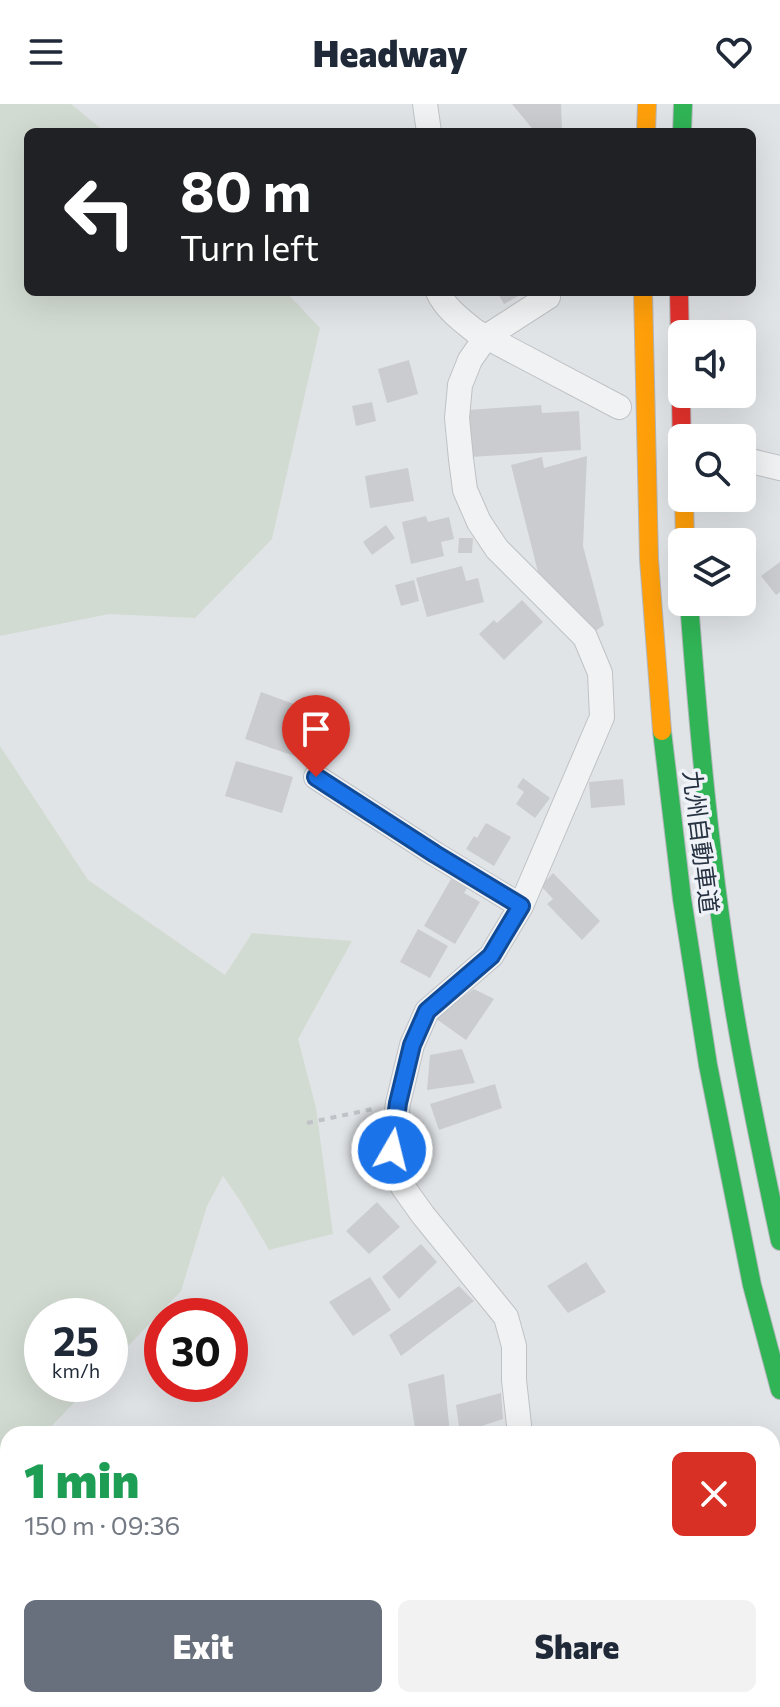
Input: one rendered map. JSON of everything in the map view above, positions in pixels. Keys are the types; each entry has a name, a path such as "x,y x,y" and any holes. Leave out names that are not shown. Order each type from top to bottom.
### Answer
{"highway":[{"path":"646,128 647,104"},
{"path":"682,128 683,104"},
{"name":"九州自動車道","path":"643,296 649,559 662,734 682,899 716,1109 752,1285 780,1390"},
{"path":"679,296 681,424"},
{"name":"九州自動車道","path":"690,616 698,732 717,892 742,1056 780,1241"}],"street":[{"path":"425,104 430,128"},
{"path":"440,296 459,319 486,337 619,407"},
{"path":"519,1426 514,1346 506,1317 403,1187 392,1150 398,1103 412,1045 427,1011 491,956 521,906 602,717 600,673 585,637 497,549 479,522 465,490 457,418 460,385 470,360 486,337 547,296"},
{"path":"756,462 780,468"},
{"path":"316,777 521,906"}],"path":[{"path":"307,1123 398,1103"}],"shaded area":[{"path":"0,104 71,104 100,128 24,128 24,296 290,296 320,328 272,539 195,618 109,614 0,636"},
{"path":"0,746 88,880 225,975 252,933 352,941 298,1039 316,1108 333,1234 269,1250 223,1176 207,1206 181,1291 174,1298 144,1298 144,1330 128,1346 128,1298 24,1298 24,1402 75,1402 52,1426 0,1426"}],"building":[{"path":"512,104 561,104 562,128 532,128"},
{"path":"499,296 518,296 504,304"},
{"path":"409,360 418,394 387,403 378,369"},
{"path":"372,402 376,421 356,426 352,406"},
{"path":"541,405 542,413 579,411 581,450 471,457 468,410"},
{"path":"587,456 583,546 604,625 593,633 540,580 511,465 542,457 544,468"},
{"path":"408,468 414,501 370,508 365,476"},
{"path":"426,516 428,522 449,517 454,539 441,542 444,556 411,564 402,522"},
{"path":"386,525 395,538 372,555 363,542"},
{"path":"459,538 473,538 472,553 458,553"},
{"path":"780,562 780,592 776,595 761,576"},
{"path":"462,566 466,581 478,578 484,602 427,617 416,578"},
{"path":"414,580 419,601 401,606 395,585"},
{"path":"522,600 543,622 504,660 479,634 494,620 497,623"},
{"path":"261,692 316,712 300,758 245,739"},
{"path":"236,761 293,777 282,813 225,796"},
{"path":"523,778 550,798 535,818 516,804 524,792 517,787"},
{"path":"623,779 625,805 591,808 589,782"},
{"path":"486,823 511,837 494,866 466,849"},
{"path":"553,873 600,921 582,940 547,904 553,899 541,886"},
{"path":"451,879 467,888 464,893 480,902 455,944 424,926"},
{"path":"418,929 448,946 430,978 400,962"},
{"path":"474,989 494,999 466,1040 435,1018"},
{"path":"462,1049 475,1083 427,1090 430,1055"},
{"path":"495,1084 502,1108 439,1130 430,1104"},
{"path":"377,1202 400,1227 369,1254 346,1231"},
{"path":"421,1244 437,1262 399,1299 382,1277"},
{"path":"586,1262 606,1292 568,1313 547,1286"},
{"path":"370,1277 391,1310 353,1336 329,1302"},
{"path":"459,1286 474,1301 401,1356 389,1335"},
{"path":"444,1374 449,1426 415,1426 408,1384"},
{"path":"501,1393 503,1419 482,1426 459,1426 456,1405"}],"traffic: fast":[{"path":"682,128 683,104"},
{"path":"690,616 706,802 725,952 743,1062 780,1241"},
{"path":"662,731 682,899 708,1065 752,1285 780,1390"}],"traffic: slow":[{"path":"646,128 647,104"},
{"path":"643,296 649,559 662,731"},
{"path":"684,512 685,528"}],"traffic: jam":[{"path":"679,296 681,424"}],"route":[{"path":"316,777 521,906 491,956 427,1011 412,1045 398,1103 392,1150"}]}
